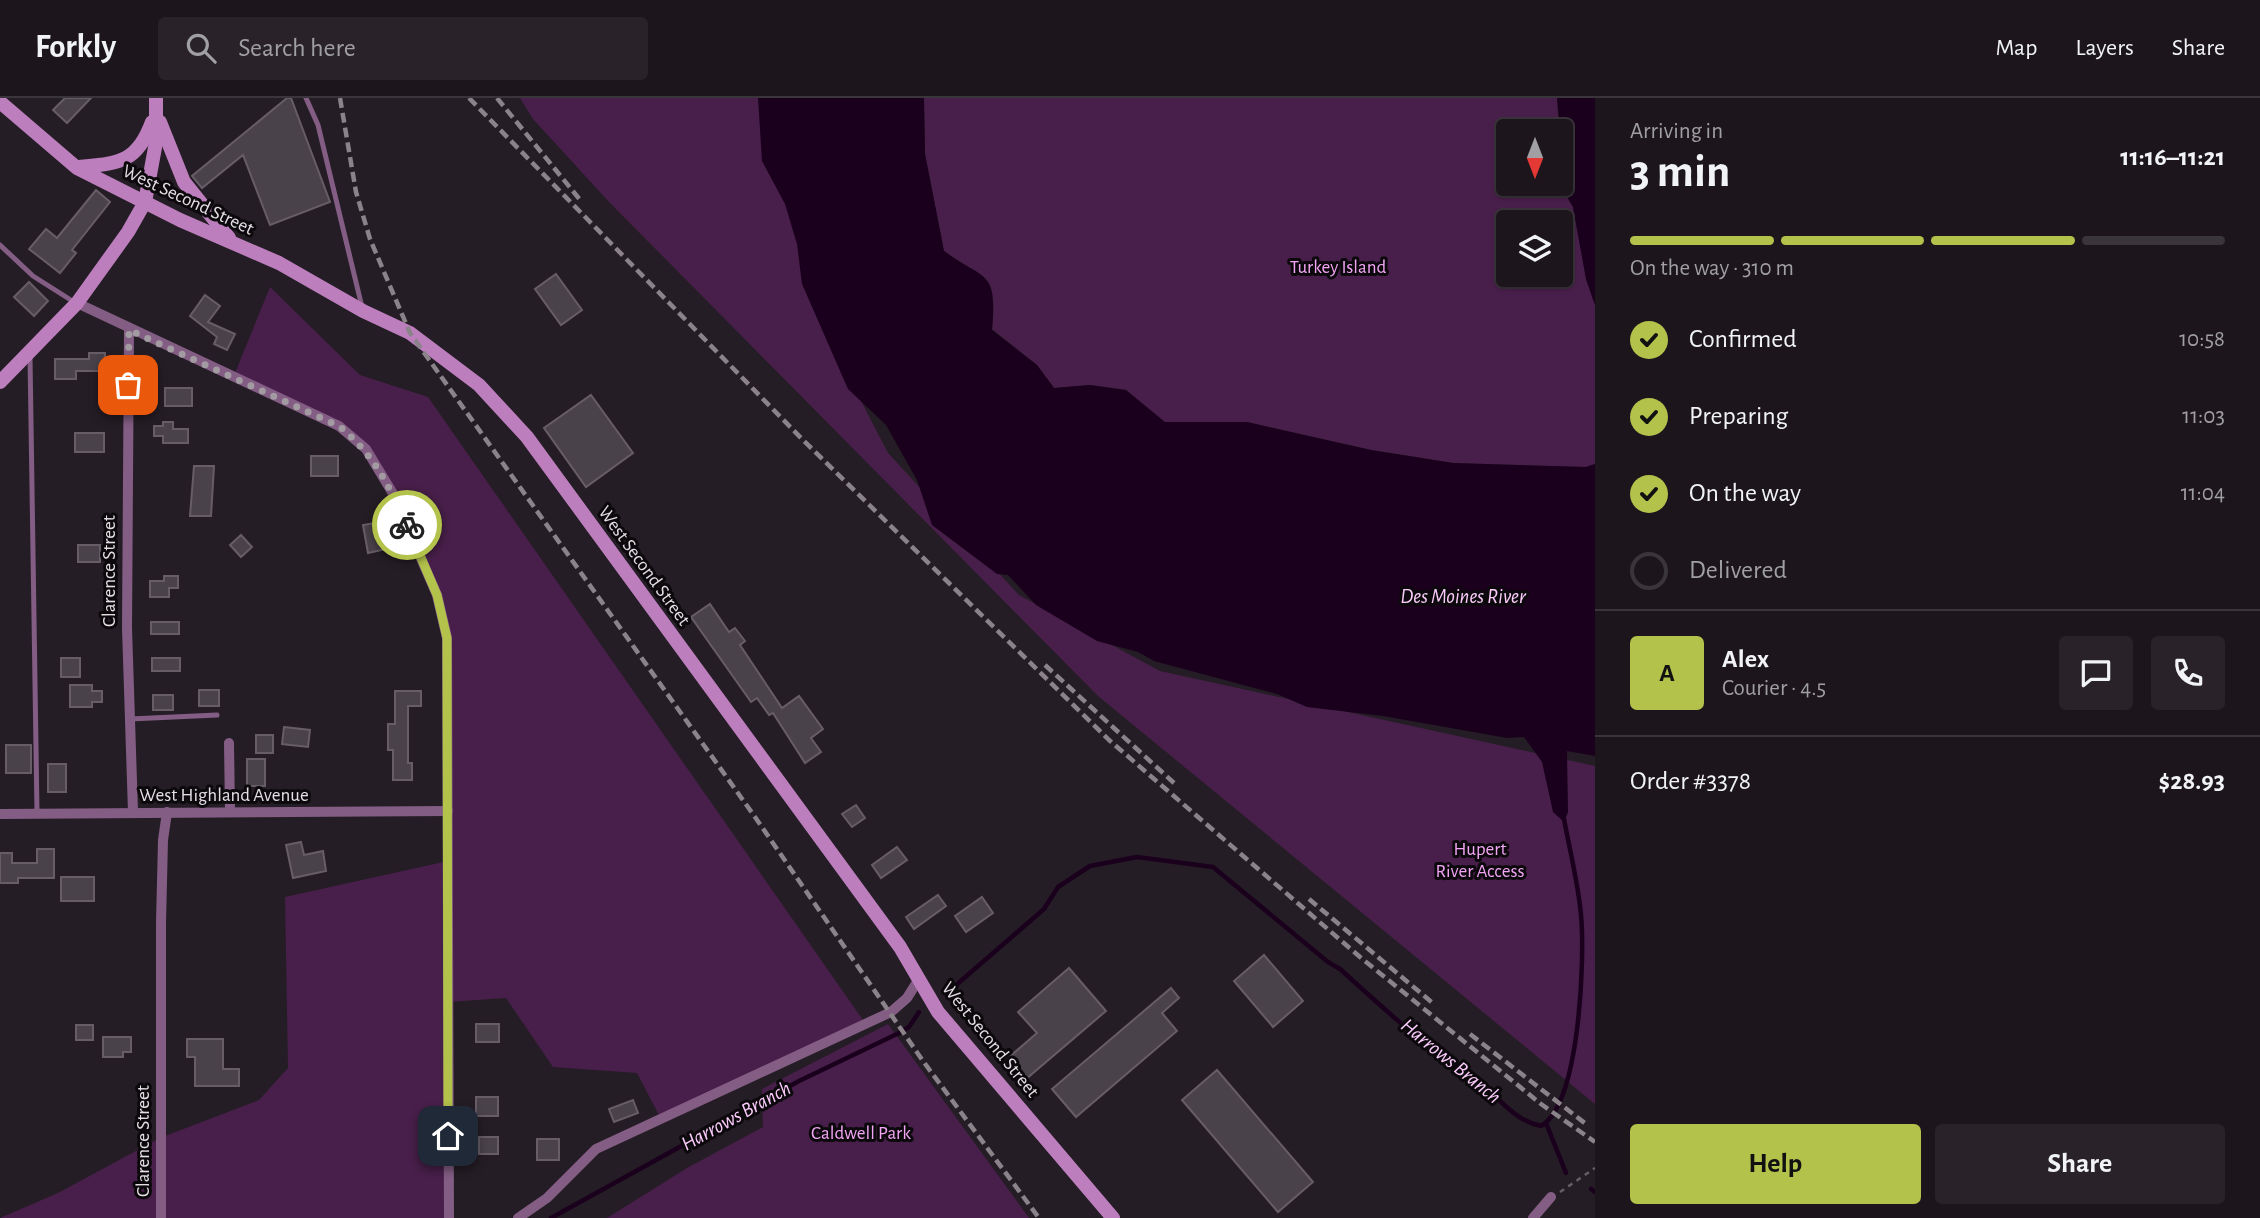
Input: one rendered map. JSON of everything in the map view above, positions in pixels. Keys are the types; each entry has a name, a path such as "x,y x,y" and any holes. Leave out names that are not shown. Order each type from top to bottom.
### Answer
{"main road":[{"name":"West Second Street","path":"0,102 78,168 180,220 279,263 363,311 410,333 479,385 527,437 901,947 938,1012 1112,1218"},
{"path":"78,168 116,162 136,153 145,141 156,104"},
{"path":"0,382 77,303 128,232 145,202 156,142 156,104"},
{"path":"156,104 184,182 232,242"}],"street":[{"path":"77,303 129,330 339,426 366,449 392,492 437,595 447,638 451,1217"},
{"name":"Clarence Street","path":"129,330 127,628 133,812"},
{"path":"229,743 230,812"},
{"name":"West Highland Avenue","path":"0,814 448,811"},
{"name":"Clarence Street","path":"161,1218 161,923 163,840 167,812"},
{"path":"518,1218 547,1198 596,1149 891,1012 907,998 919,979"},
{"path":"1533,1218 1551,1197"}],"lane":[{"path":"306,98 318,125 363,311"},
{"path":"0,245 33,276 77,303"},
{"path":"30,352 37,813"},
{"path":"130,719 217,715"}],"path":[{"path":"1551,1197 1595,1168"}],"green space":[{"name":"Hupert River Access","path":"520,98 772,98 833,347 888,453 1019,595 1160,671 1595,766 1595,1104 1098,696 610,203 533,119"},
{"name":"Turkey Island","path":"924,98 1557,98 1558,119 1496,119 1496,196 1567,196 1573,207 1586,279 1595,305 1595,464 1586,467 1453,463 1371,450 1247,422 1164,422 1126,390 1090,385 1054,388 1037,365 992,329 993,296 986,279 944,251 925,154"},
{"path":"270,287 360,375 428,397 865,1023 660,1117 637,1073 553,1067 506,998 448,1002 445,1218 0,1218 58,1193 160,1138 259,1100 288,1068 285,897 448,861 447,638 437,595 366,449 339,426 233,378"},
{"name":"Caldwell Park","path":"888,1024 1029,1218 607,1218 687,1168 763,1127 762,1089"}],"water":[{"name":"Des Moines River","path":"758,98 924,98 925,154 944,251 986,279 993,296 992,330 1037,365 1054,388 1090,385 1126,390 1165,422 1247,422 1371,450 1453,463 1586,467 1595,464 1595,756 1567,751 1568,812 1564,822 1553,812 1542,762 1524,737 1507,738 1383,716 1307,707 1277,694 1154,661 1138,652 1097,641 1036,605 1008,575 997,574 932,525 917,480 886,425 848,389 802,284 797,244 785,204 762,161"},
{"path":"1557,98 1595,98 1595,305 1586,279 1573,207 1567,196 1573,196 1573,119 1559,119"}],"building":[{"path":"65,98 91,98 67,123 53,110"},
{"path":"287,98 291,98 330,202 270,225 243,155 202,188 192,176"},
{"path":"96,190 110,202 72,250 76,253 60,273 29,249 46,229 57,238"},
{"path":"556,274 582,310 561,325 535,289"},
{"path":"29,282 48,301 34,316 14,297"},
{"path":"205,295 220,306 208,322 235,334 227,350 214,344 217,337 190,316"},
{"path":"89,353 105,353 105,371 76,371 76,379 55,379 55,359 89,359"},
{"path":"165,388 192,388 192,406 165,406"},
{"path":"591,395 633,453 586,487 544,428"},
{"path":"163,422 173,422 173,429 188,429 188,443 163,443 163,436 154,436 154,426 163,426"},
{"path":"75,433 104,433 104,452 75,452"},
{"path":"311,456 338,456 338,476 311,476"},
{"path":"194,466 214,466 211,516 190,516"},
{"path":"381,522 386,549 368,553 363,525"},
{"path":"241,535 252,547 241,557 230,545"},
{"path":"78,545 100,545 100,562 78,562"},
{"path":"164,576 178,576 178,588 169,588 169,597 150,597 150,581 164,581"},
{"path":"710,604 729,632 735,628 745,641 740,645 782,708 799,696 823,729 811,738 821,752 805,763 773,713 769,715 757,698 751,702 691,617"},
{"path":"151,622 179,622 179,634 151,634"},
{"path":"61,658 80,658 80,677 61,677"},
{"path":"152,658 180,658 180,671 152,671"},
{"path":"70,685 92,685 92,691 102,691 102,702 92,702 92,707 70,707"},
{"path":"199,690 219,690 219,706 199,706"},
{"path":"395,691 421,691 421,706 408,706 408,763 412,763 412,780 393,780 393,750 388,750 388,724 395,724"},
{"path":"153,695 173,695 173,710 153,710"},
{"path":"284,727 310,730 308,747 282,744"},
{"path":"256,735 273,735 273,753 256,753"},
{"path":"6,745 31,745 31,773 6,773"},
{"path":"247,759 265,759 265,786 247,786"},
{"path":"48,764 66,764 66,792 48,792"},
{"path":"856,805 865,818 852,827 842,814"},
{"path":"301,842 304,855 323,851 326,871 293,878 286,845"},
{"path":"897,847 907,860 881,878 872,865"},
{"path":"37,849 54,849 54,878 18,878 18,883 0,883 0,853 12,853 12,863 37,863"},
{"path":"61,877 94,877 94,901 61,901"},
{"path":"938,895 946,906 914,929 906,917"},
{"path":"982,897 993,913 966,932 955,916"},
{"path":"1264,955 1303,1001 1273,1027 1234,981"},
{"path":"1069,968 1106,1011 1026,1079 1008,1058 1037,1033 1018,1012"},
{"path":"1171,988 1179,998 1162,1013 1177,1031 1076,1117 1052,1089"},
{"path":"476,1024 499,1024 499,1042 476,1042"},
{"path":"76,1025 93,1025 93,1040 76,1040"},
{"path":"103,1037 131,1037 131,1052 123,1052 123,1057 103,1057"},
{"path":"187,1039 223,1039 223,1069 239,1069 239,1086 195,1086 195,1057 187,1057"},
{"path":"1217,1070 1313,1182 1278,1212 1182,1100"},
{"path":"476,1097 498,1097 498,1116 476,1116"},
{"path":"633,1100 638,1113 614,1122 609,1109"},
{"path":"479,1137 498,1137 498,1154 479,1154"},
{"path":"537,1139 559,1139 559,1160 537,1160"}],"waterway":[{"name":"Harrows Branch","path":"948,992 1044,909 1058,887 1090,866 1137,857 1213,867 1340,969 1421,1040 1480,1083 1513,1112 1541,1126 1554,1112 1564,1090 1572,1061 1580,995 1581,915 1564,819"},
{"name":"Harrows Branch","path":"551,1218 799,1081 899,1033 909,1027 919,1012"},
{"path":"1546,1123 1566,1173"},
{"path":"1591,1189 1595,1192"}],"railway":[{"path":"340,98 356,192 370,239 410,333 755,817 923,1061 1039,1218"},
{"path":"469,98 803,440 1109,740 1360,957 1541,1104 1595,1142"},
{"path":"497,98 581,201"},
{"path":"1045,665 1174,783"},
{"path":"1309,899 1435,1005"},
{"path":"1470,1034 1586,1124"}],"way so far":[{"path":"128,385 129,330 339,426 366,449 392,492 407,525"}],"route":[{"path":"407,525 437,595 447,638 448,1136"}]}
